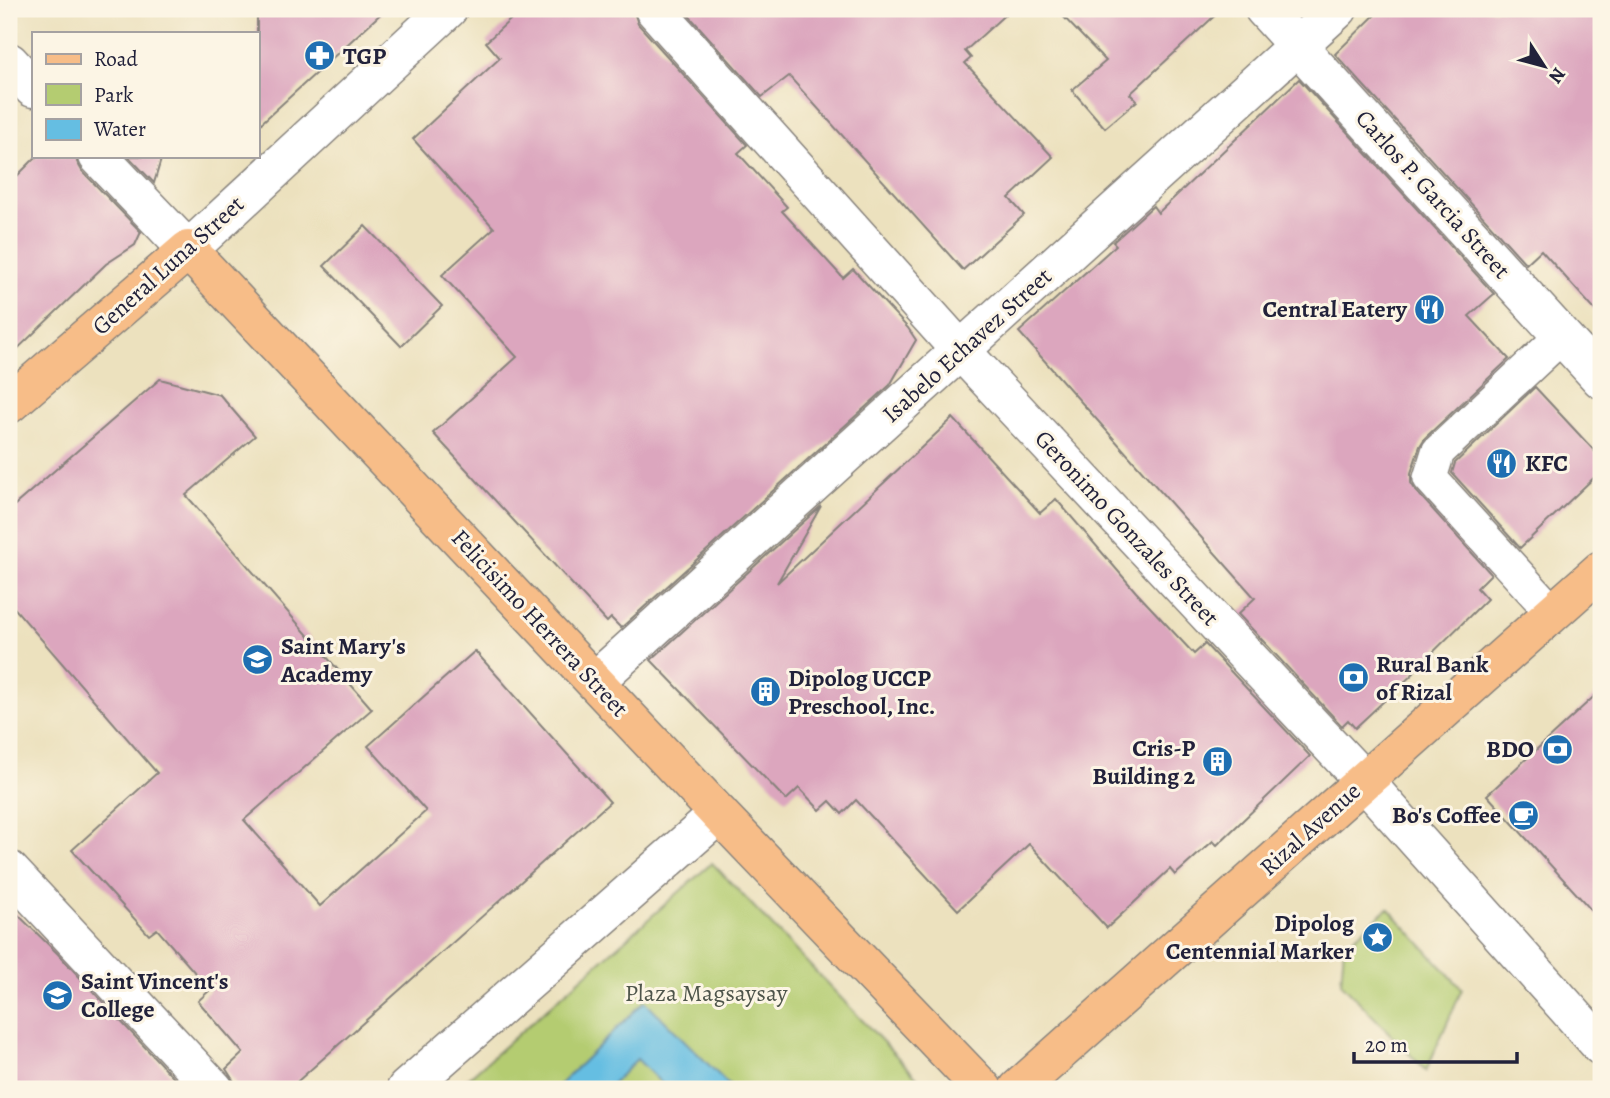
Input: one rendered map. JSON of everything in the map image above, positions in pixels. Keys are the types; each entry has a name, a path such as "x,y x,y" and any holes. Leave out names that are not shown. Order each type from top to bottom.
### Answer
{"main road":[{"name":"General Luna Street","path":"9,404 187,250"},
{"name":"Felicisimo Herrera Street","path":"187,250 719,814 983,1089"},
{"name":"Rizal Avenue","path":"1018,1089 1601,570"}],"street":[{"name":"General Luna Street","path":"187,250 449,9"},
{"name":"Geronimo Gonzales Street","path":"654,9 961,351 1364,781 1601,1046"},
{"name":"Carlos P. Garcia Street","path":"1264,9 1601,379"},
{"name":"Isabelo Echavez Street","path":"595,681 1338,9"},
{"path":"9,62 32,87"},
{"name":"Felicisimo Herrera Street","path":"100,158 187,250"},
{"path":"406,1089 719,814"},
{"path":"9,870 214,1089"}],"lane":[{"path":"1553,613 1430,478 1438,452 1562,336"}],"green space":[{"name":"Plaza Magsaysay","path":"712,863 928,1089 456,1089"},
{"path":"1388,908 1462,989 1426,1071 1341,983 1344,947"}],"water":[{"path":"645,1001 733,1089 667,1089 637,1059 607,1089 555,1089"}],"building":[{"path":"257,9 386,9 259,125"},
{"path":"522,9 633,9 638,24 747,145 738,153 787,207 782,211 843,278 853,269 916,340 890,385 621,628 611,618 607,622 433,433 517,357 442,275 494,228 413,139 500,58 486,42"},
{"path":"683,9 1011,9 965,51 971,58 965,63 1053,157 1009,198 1024,215 963,270 789,76 762,97"},
{"path":"1056,9 1222,9 1130,94 1137,101 1105,128 1072,90 1106,61"},
{"path":"1381,9 1601,9 1601,317 1541,250 1526,264 1335,54"},
{"path":"1299,79 1494,294 1469,316 1509,359 1425,438 1411,473 1411,483 1416,491 1491,574 1477,588 1487,599 1355,728 1348,720 1342,726 1238,614 1255,598 1019,332 1116,245 1113,242 1153,206 1158,213"},
{"path":"35,158 77,158 82,171 141,232 135,245 106,264 9,357 9,184"},
{"path":"130,158 161,158 154,183"},
{"path":"365,226 442,306 401,346 324,266"},
{"name":"Saint Mary's Academy","path":"160,379 220,395 255,436 186,495 372,709 244,820 320,906 426,811 368,746 475,651 610,802 289,1089 235,1089 235,1083 226,1069 243,1053 198,1001 210,990 157,929 149,935 72,850 157,773 9,602 9,510"},
{"path":"1535,387 1601,458 1601,471 1520,548 1452,473 1455,463"},
{"path":"953,418 1040,513 1056,499 1194,654 1205,644 1310,756 1217,845 1213,841 1175,875 1170,869 1107,928 1029,844 958,910 856,800 842,814 830,801 820,810 799,788 786,800 651,660 821,506 777,583"},
{"path":"1601,690 1601,921 1487,795"},
{"name":"Saint Vincent's College","path":"9,906 58,954 184,1089 9,1089"}],"place":[{"name":"TGP","path":"320,56"},
{"name":"Central Eatery","path":"1430,309"},
{"name":"KFC","path":"1502,463"},
{"name":"Saint Mary's Academy","path":"258,660"},
{"name":"Rural Bank of Rizal","path":"1353,678"},
{"name":"Dipolog UCCP Preschool, Inc.","path":"765,692"},
{"name":"BDO","path":"1557,749"},
{"name":"Cris-P Building 2","path":"1218,762"},
{"name":"Bo's Coffee","path":"1524,815"},
{"name":"Dipolog Centennial Marker","path":"1377,937"},
{"name":"Saint Vincent's College","path":"58,995"}]}
